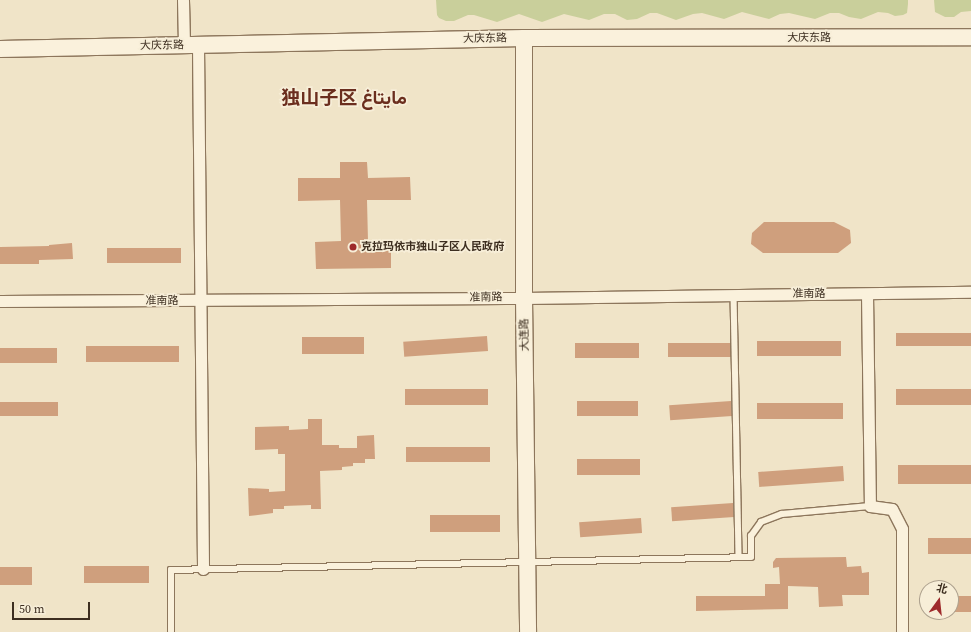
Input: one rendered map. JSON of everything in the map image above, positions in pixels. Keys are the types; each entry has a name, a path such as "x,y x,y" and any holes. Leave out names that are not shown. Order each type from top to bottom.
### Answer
{"main road":[{"name":"大庆东路","path":"0,49 524,38 971,37"},
{"name":"大连路","path":"524,38 524,298 528,632"}],"street":[{"path":"183,0 191,45 199,301 204,569"},
{"name":"准南路","path":"0,302 524,298 971,292"},
{"path":"867,294 870,506 892,509 902,530 902,632"}],"lane":[{"path":"734,294 739,557"},
{"path":"171,632 171,570 751,557 752,536 761,522 782,514 870,506"}],"green space":[{"path":"436,0 908,0 908,4 907,13 903,15 895,16 888,13 878,12 861,19 849,17 839,13 830,13 815,19 789,13 780,14 769,19 742,12 724,19 702,13 693,14 676,20 657,13 650,13 637,19 627,20 615,14 604,14 589,20 564,14 542,22 519,14 497,22 474,15 468,15 454,21 446,21 439,18 437,15"},
{"path":"934,0 971,0 971,11 961,12 954,17 945,17 935,12"}],"building":[{"path":"340,162 367,162 368,178 410,177 411,200 367,200 368,241 391,241 391,268 316,269 315,242 341,241 340,200 298,201 298,178 340,178"},
{"path":"764,222 834,222 850,230 851,243 838,253 763,253 751,244 752,233"},
{"path":"72,243 73,259 39,260 39,264 0,264 0,247 49,246"},
{"path":"107,248 181,248 181,263 107,263"},
{"path":"896,333 971,333 971,346 896,346"},
{"path":"487,336 488,351 404,357 403,342"},
{"path":"302,337 364,337 364,354 302,354"},
{"path":"757,341 841,341 841,356 757,356"},
{"path":"575,343 639,343 639,358 575,358"},
{"path":"668,343 731,343 731,357 668,357"},
{"path":"86,346 179,346 179,362 86,362"},
{"path":"0,348 57,348 57,363 0,363"},
{"path":"405,389 488,389 488,405 405,405"},
{"path":"896,389 971,389 971,405 896,405"},
{"path":"577,401 638,401 638,416 577,416"},
{"path":"731,401 732,416 670,420 669,405"},
{"path":"0,402 58,402 58,416 0,416"},
{"path":"757,403 843,403 843,419 757,419"},
{"path":"308,419 322,419 322,445 339,445 339,448 357,448 357,436 374,435 375,459 365,459 365,463 353,463 353,466 342,467 342,470 320,471 321,509 311,509 311,505 284,506 284,509 273,509 273,513 249,516 248,488 269,489 269,492 285,491 285,454 278,454 278,449 255,450 255,427 289,426 289,430 308,429"},
{"path":"406,447 490,447 490,462 406,462"},
{"path":"577,459 640,459 640,475 577,475"},
{"path":"898,465 971,465 971,484 898,484"},
{"path":"843,466 844,481 759,487 758,472"},
{"path":"733,503 734,517 672,521 671,507"},
{"path":"430,515 500,515 500,532 430,532"},
{"path":"641,518 642,533 580,537 579,522"},
{"path":"928,538 971,538 971,554 928,554"},
{"path":"846,557 847,567 861,566 862,573 869,572 869,595 842,595 843,606 819,607 818,587 788,586 788,609 696,611 696,596 765,596 765,584 780,584 779,567 773,568 773,562 776,558"},
{"path":"84,566 149,566 149,583 84,583"},
{"path":"0,567 32,567 32,585 0,585"},
{"path":"959,596 971,596 971,612 959,612"}],"place":[{"name":"克拉玛依市独山子区人民政府","path":"353,247"}],"district":[{"name":"独山子区 مايتاغ","path":"344,98"}]}
